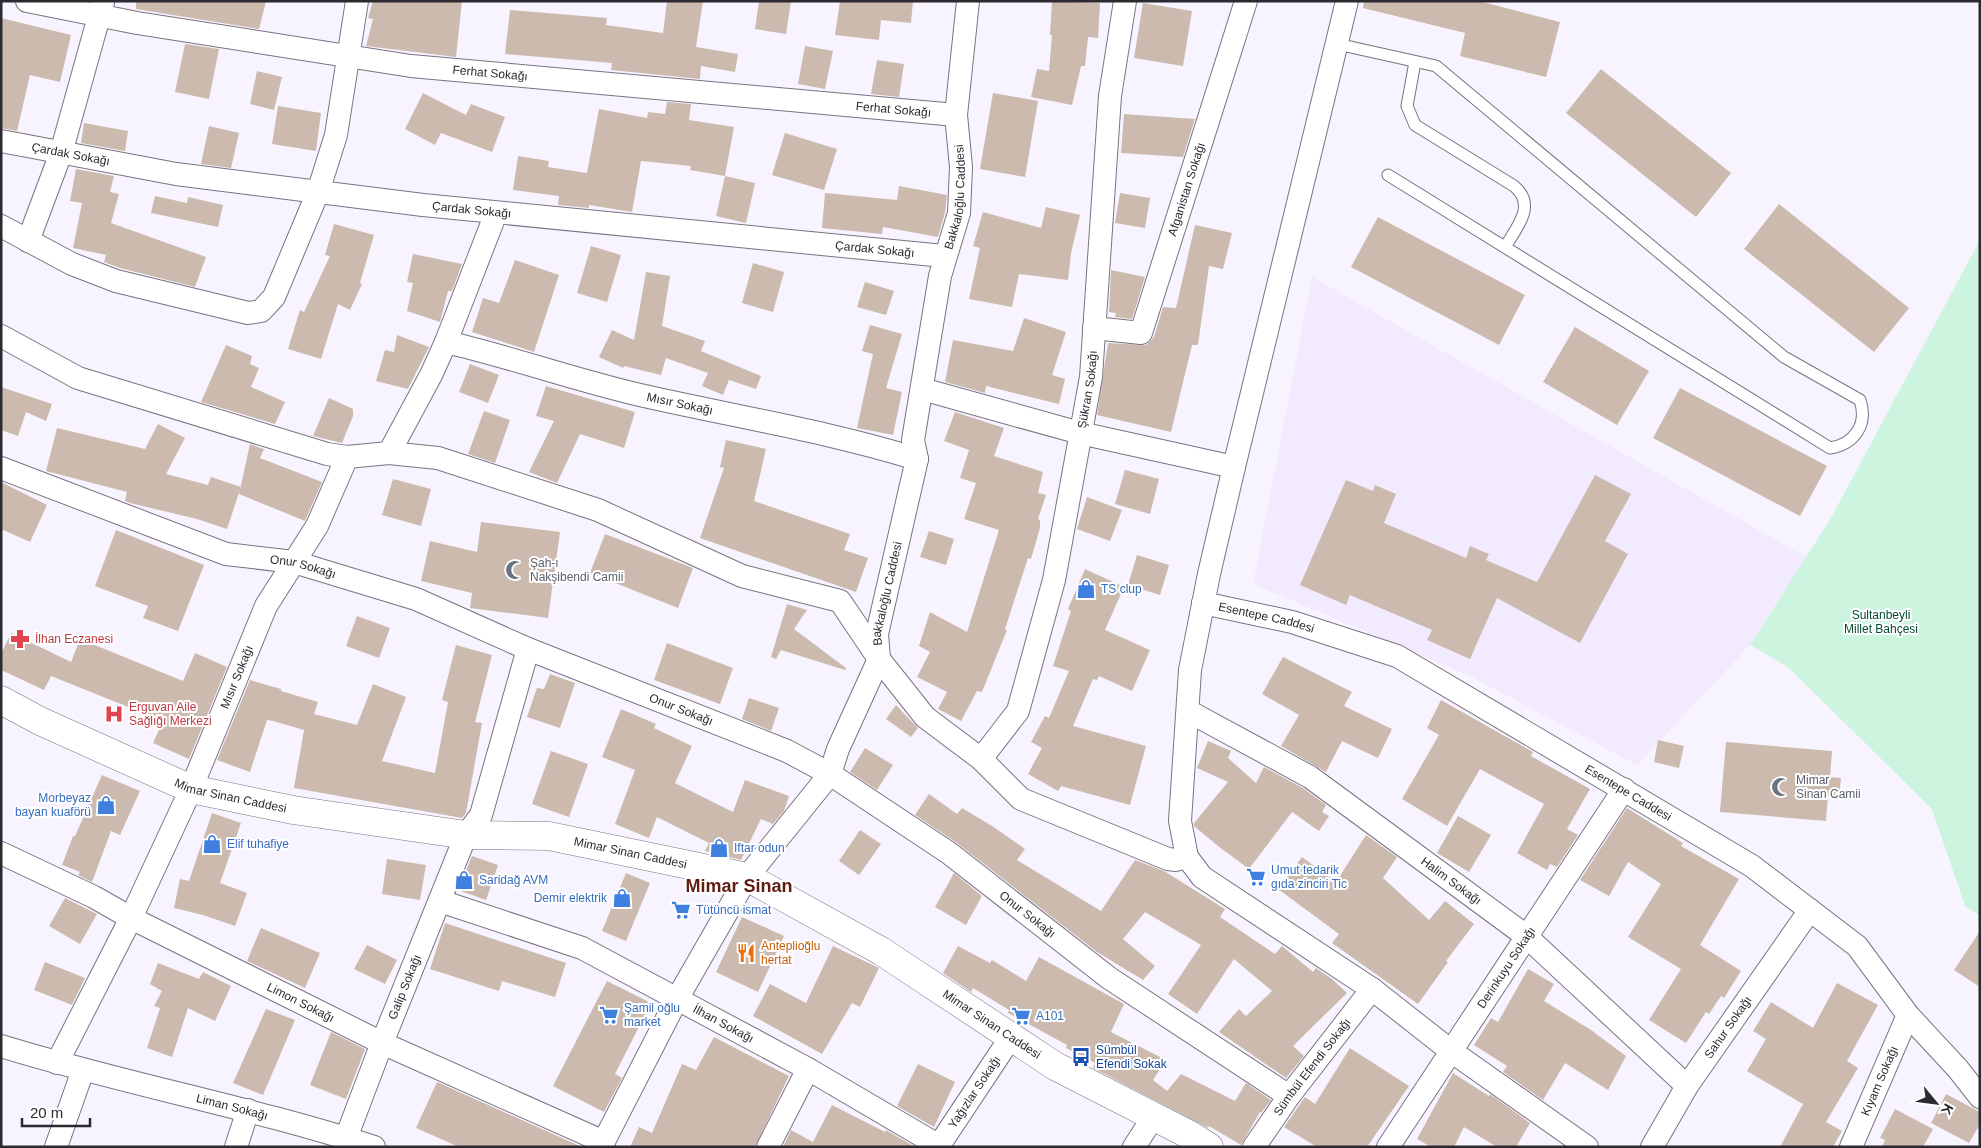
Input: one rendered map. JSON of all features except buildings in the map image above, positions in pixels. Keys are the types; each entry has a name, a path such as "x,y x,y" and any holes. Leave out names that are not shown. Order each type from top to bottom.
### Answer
{"street":[{"name":"Ferhat Sokağı","path":"27,1 102,9 411,66 956,115"},
{"path":"1,226 72,264 116,282 248,313 255,313 267,307 274,297 318,192 336,135 357,1"},
{"name":"Bakkaloğlu Caddesi","path":"603,1144 677,999 747,877 830,774 838,749 879,659 876,634 917,459 914,440 944,256 958,213 961,167 956,115 968,1"},
{"name":"Şükran Sokağı","path":"981,759 1018,711 1054,580 1091,377 1110,96 1125,1"},
{"name":"Afganistan Sokağı","path":"1094,328 1141,333 1246,1"},
{"path":"1347,1 1234,468 1203,603 1190,670 1180,821 1187,857 1202,877 1372,990 1450,1051 1587,1147"},
{"path":"28,241 61,153 102,9"},
{"name":"Çardak Sokağı","path":"1,141 176,174 318,192 496,213 944,256"},
{"path":"389,453 431,375 446,342 496,213"},
{"path":"1,336 78,378 327,454 348,457 389,453 438,458 598,510 742,576 840,601 879,659 925,717 981,759 1021,799 1168,859 1176,860 1187,857"},
{"name":"Mısır Sokağı","path":"446,342 494,353 638,394 867,444 917,459"},
{"path":"922,389 1080,433 1234,468"},
{"name":"Mısır Sokağı","path":"57,1063 130,918 191,788 266,606 317,526 348,457"},
{"name":"Onur Sokağı","path":"1,468 226,554 294,562 416,600 528,649 787,751 830,774 949,854 1109,978 1289,1096"},
{"name":"Esentepe Caddesi","path":"1203,603 1292,622 1397,656 1752,866 1857,946 1908,1015 1958,1068 1980,1097"},
{"name":"Galip Sokağı","path":"346,1138 382,1043 466,835 481,815 528,649"},
{"name":"Mimar Sinan Caddesi","path":"1,700 40,721 191,788 292,810 466,835 549,836 747,877 881,951 1055,1066 1154,1116 1209,1147"},
{"name":"Halim Sokağı","path":"1188,711 1310,777 1526,936 1687,1086"},
{"name":"Derinkuyu Sokağı","path":"1394,1144 1450,1051 1624,789"},
{"name":"Limon Sokağı","path":"1,853 94,897 130,918 382,1043 603,1144"},
{"name":"İlhan Sokağı","path":"440,900 582,948 808,1070 939,1146"},
{"name":"Sahur Sokağı","path":"1652,1147 1687,1086 1810,910"},
{"name":"Sümbül Efendi Sokağı","path":"1254,1147 1289,1096 1372,990"},
{"name":"Kıyam Sokağı","path":"1851,1147 1908,1015"},
{"name":"Yağızlar Sokağı","path":"939,1146 1011,1037"},
{"name":"Liman Sokağı","path":"1,1046 83,1070 248,1110 374,1147"},
{"path":"56,1147 83,1070"},
{"path":"768,1147 808,1070"},
{"path":"236,1147 248,1110"},
{"path":"1134,1147 1154,1116"}],"lane":[{"path":"1337,44 1436,66 1784,357 1860,400 1863,416 1858,432 1846,443 1830,448 1388,175"},
{"path":"1415,62 1407,106 1415,125 1514,186 1522,195 1526,208 1524,215 1505,247"}],"shaded area":[{"path":"1312,277 1806,557 1750,645 1637,765 1470,676 1253,584"}],"green space":[{"name":"Sultanbeyli Millet Bahçesi","path":"1980,240 1980,916 1965,906 1932,809 1788,667 1750,645 1831,518"}],"place":[{"name":"Şah-ı Nakşibendi Camii","path":"515,570"},
{"name":"TS clup","path":"1086,589"},
{"name":"İlhan Eczanesi","path":"20,639"},
{"name":"Erguvan Aile Sağlığı Merkezi","path":"114,714"},
{"name":"Mimar Sinan Camii","path":"1781,787"},
{"name":"Morbeyaz bayan kuaförü","path":"106,805"},
{"name":"Elif tuhafiye","path":"212,844"},
{"name":"Iftar odun","path":"719,848"},
{"name":"Umut tedarik gıda zinciri Tic","path":"1256,877"},
{"name":"Saridağ AVM","path":"464,880"},
{"name":"Demir elektrik","path":"622,898"},
{"name":"Tütüncü ismat","path":"681,910"},
{"name":"Anteplioğlu hertat","path":"746,953"},
{"name":"Şamil oğlu market","path":"609,1015"},
{"name":"A101","path":"1021,1016"},
{"name":"Sümbül Efendi Sokak","path":"1081,1057"}],"district":[{"name":"Mimar Sinan","path":"739,886"}]}
